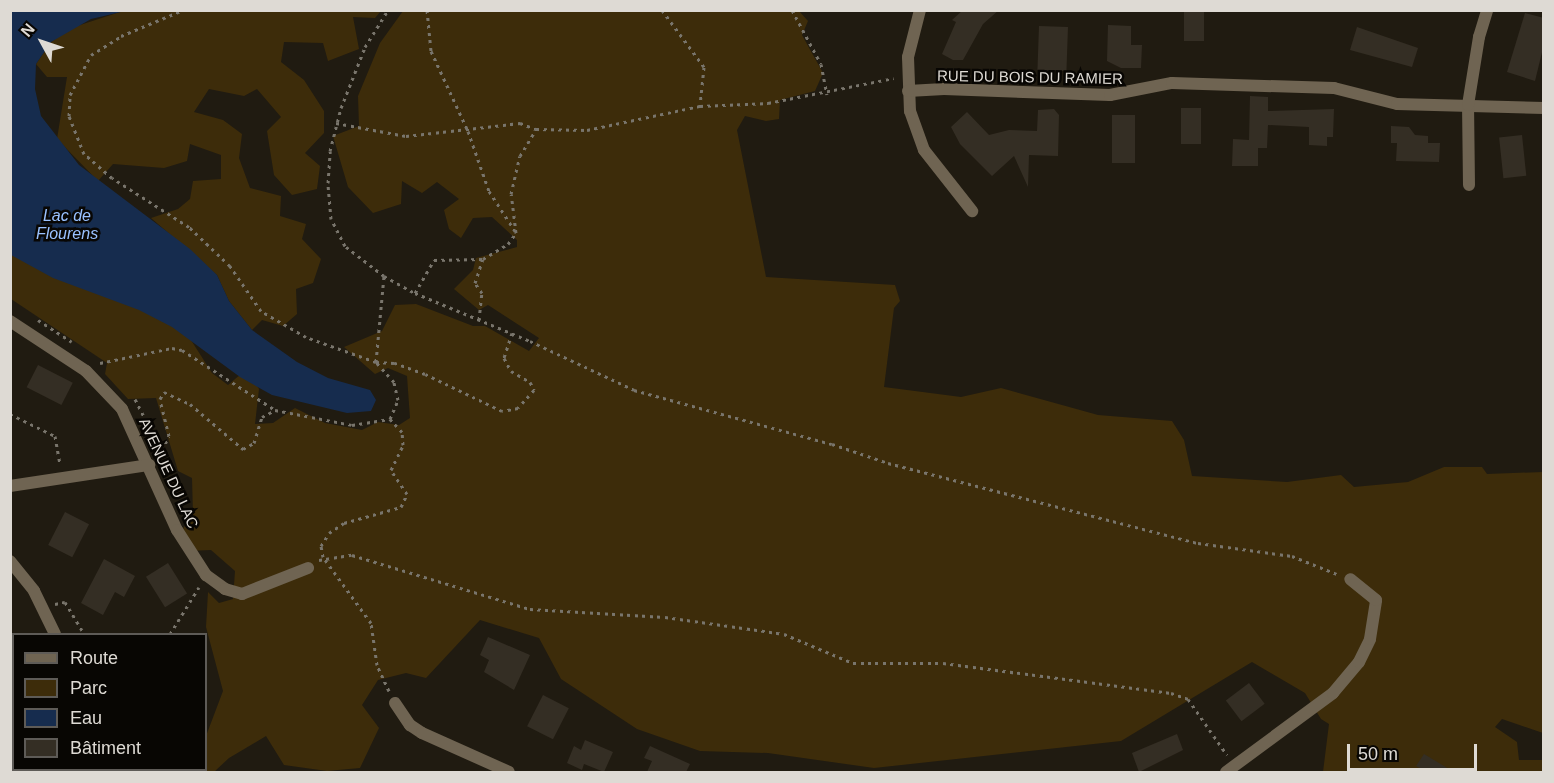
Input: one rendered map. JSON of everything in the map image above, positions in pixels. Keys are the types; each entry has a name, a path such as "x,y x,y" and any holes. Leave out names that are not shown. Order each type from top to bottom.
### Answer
{"street":[{"path":"920,10 910,39 907,75 910,111 924,150 972,211"},
{"path":"1469,185 1468,105 1479,37 1488,10"},
{"name":"RUE DU BOIS DU RAMIER","path":"908,91 944,89 1110,95 1172,83 1334,88 1382,102 1544,108"},
{"name":"AVENUE DU LAC","path":"10,321 56,348 105,389 122,409 177,530 206,575 225,589 242,594 308,568"},
{"path":"10,486 149,465"},
{"path":"10,561 42,606 55,633"},
{"path":"1226,772 1333,693 1359,662 1370,639 1376,600 1350,579"},
{"path":"395,703 410,725 422,733 509,772"}],"path":[{"path":"183,10 121,36 91,56 70,95 69,116 84,154 112,178 189,227 230,266 261,310 306,337 376,362 394,363 425,374 502,411 518,408 534,390 530,382 511,371 504,358 512,333"},
{"path":"388,10 365,47 336,123 328,183 331,219 354,256 384,276 415,293 512,333 645,393 832,444 888,463 1198,543 1292,556 1350,579"},
{"path":"427,10 431,51 468,131 489,191 516,232"},
{"path":"662,10 704,67 700,106"},
{"path":"792,10 821,64 827,94"},
{"path":"336,123 406,136 468,131 519,123 536,129 587,130 700,106 735,107 827,94 907,75"},
{"path":"415,293 420,279 434,260 483,259 507,244 516,232 512,194 520,156 536,129"},
{"path":"479,320 482,293 475,283 483,259"},
{"path":"384,276 376,362 394,382 398,399 390,418"},
{"path":"100,363 172,348 182,350 274,410 352,425 390,418"},
{"path":"163,453 169,436 160,399 164,392 190,404 243,449 254,443 262,417 274,410"},
{"path":"10,414 57,439 62,478"},
{"path":"390,418 402,432 403,445 391,470 407,494 401,507 345,523 329,533 321,546 323,557 371,623 377,665 395,703"},
{"path":"308,568 323,557 352,555 530,609 665,617 784,634 853,663 943,663 1172,693 1188,699 1224,750"},
{"path":"172,633 206,575"},
{"path":"42,606 65,602 83,633"}],"green space":[{"path":"123,11 381,11 375,18 353,17 359,49 328,61 323,43 284,42 281,62 304,80 324,111 324,133 305,153 320,166 317,189 292,195 274,175 267,131 281,117 257,89 244,96 209,89 194,112 223,120 242,134 239,158 250,188 281,196 280,216 306,224 302,239 321,259 313,283 296,289 297,314 283,326 262,320 252,330 229,301 217,275 151,218 178,209 190,199 193,181 221,179 221,155 190,144 187,161 164,168 113,164 98,181 57,139 67,77 47,77 36,64 51,42 71,28"},
{"path":"403,11 799,11 808,21 802,35 823,73 815,91 780,100 779,119 766,121 745,116 737,130 766,277 895,285 900,301 894,308 884,387 961,397 1001,388 1098,415 1172,421 1184,440 1192,476 1287,482 1341,475 1354,487 1408,482 1444,467 1482,467 1487,474 1543,472 1543,733 1502,719 1495,727 1517,742 1519,760 1543,760 1543,772 1323,772 1329,724 1321,719 1305,693 1252,662 1121,741 874,768 768,753 700,751 637,729 561,679 539,638 480,620 426,678 406,673 378,680 362,705 379,728 360,768 327,771 284,765 266,736 229,758 214,772 185,772 207,771 207,733 223,691 206,627 208,592 219,603 233,599 235,571 211,550 187,551 178,536 193,514 192,478 178,471 156,398 128,399 105,374 107,363 11,299 10,230 182,326 212,373 228,385 241,374 252,377 259,389 255,424 273,423 295,408 325,423 362,430 378,422 399,425 410,418 407,376 388,368 375,374 344,347 382,331 395,305 416,304 473,326 485,326 529,351 539,338 488,305 479,310 454,289 473,270 476,258 517,247 517,240 492,217 473,218 461,238 449,229 444,210 459,199 437,182 422,193 402,181 401,204 373,213 348,187 333,136 359,126 358,96 380,43"}],"water":[{"name":"Lac de Flourens","path":"10,11 125,11 91,19 51,42 36,64 35,89 41,116 79,165 190,249 217,275 229,301 252,330 297,362 328,378 370,390 376,400 371,411 347,413 272,395 240,377 172,327 139,310 53,278 11,255"}],"building":[{"path":"963,10 999,10 983,24 963,60 953,60 942,54 956,22 952,20"},
{"path":"1184,10 1204,10 1204,41 1184,41"},
{"path":"1525,13 1544,18 1544,44 1535,81 1507,72"},
{"path":"1108,25 1131,26 1131,45 1142,45 1141,68 1121,68 1107,61"},
{"path":"1039,26 1068,27 1066,71 1037,70"},
{"path":"1357,27 1418,48 1412,67 1350,50"},
{"path":"1250,96 1268,97 1268,111 1334,109 1333,137 1327,137 1327,146 1309,145 1309,127 1268,125 1267,148 1258,148 1258,166 1232,166 1233,139 1249,140"},
{"path":"1181,108 1201,108 1201,144 1181,144"},
{"path":"1054,109 1059,115 1058,156 1029,155 1028,187 1014,156 992,176 960,144 951,127 967,112 989,135 1009,130 1037,131 1038,110"},
{"path":"1112,115 1135,115 1135,163 1112,163"},
{"path":"1391,126 1409,127 1415,135 1428,136 1428,143 1440,143 1439,162 1396,161 1397,143 1391,143"},
{"path":"1522,135 1526,176 1503,178 1499,137"},
{"path":"38,365 73,383 61,405 27,387"},
{"path":"65,512 89,524 72,557 48,545"},
{"path":"104,559 135,576 124,597 115,592 103,615 81,603"},
{"path":"168,563 187,594 165,607 146,577"},
{"path":"488,637 530,655 514,690 484,672 489,660 480,655"},
{"path":"1249,683 1265,704 1241,721 1226,700"},
{"path":"543,695 569,708 553,739 527,726"},
{"path":"1177,734 1183,750 1139,772 1132,753"},
{"path":"585,740 613,752 604,772 584,764 582,770 567,763 574,746 581,750"},
{"path":"650,746 690,764 686,772 647,772 652,761 644,758"},
{"path":"1424,754 1454,772 1427,772 1416,766"}]}
